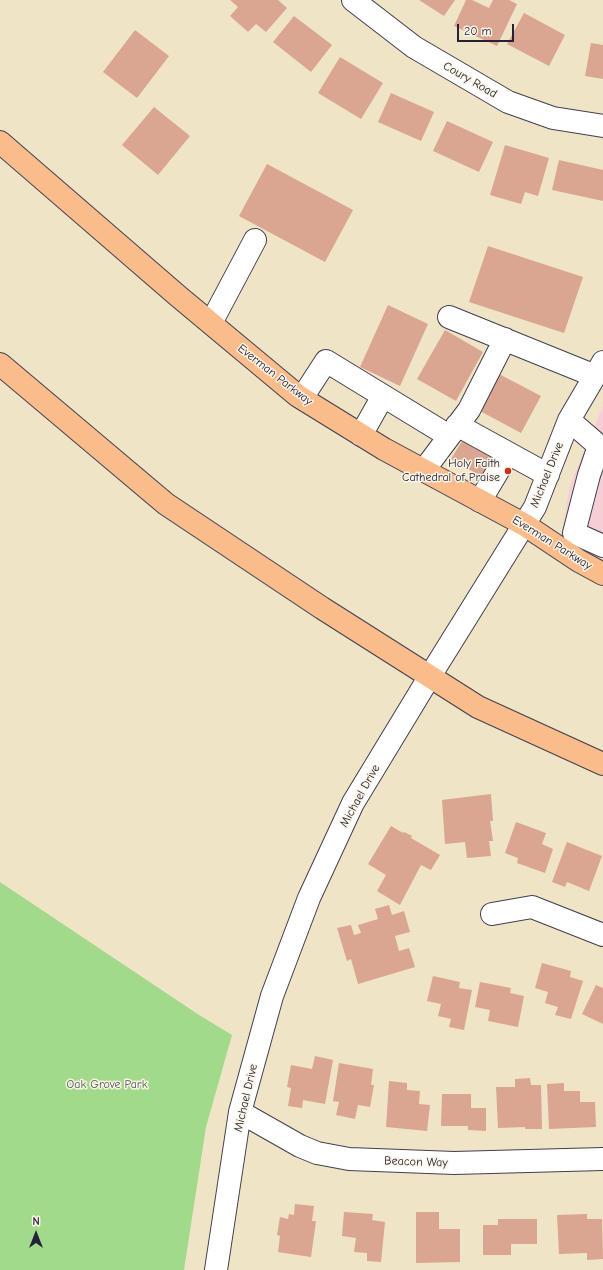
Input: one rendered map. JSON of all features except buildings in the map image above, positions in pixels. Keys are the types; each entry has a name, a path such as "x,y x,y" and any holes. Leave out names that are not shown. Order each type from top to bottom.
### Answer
{"main road":[{"name":"Everman Parkway","path":"0,142 211,323 302,398 384,449 525,525 579,561 603,574"},
{"path":"0,364 166,504 322,608 478,707 603,764"}],"street":[{"name":"Coury Road","path":"353,0 414,47 508,102 553,118 603,126"},
{"path":"211,323 255,240"},
{"path":"449,316 505,339 599,369"},
{"path":"424,470 469,410 505,339"},
{"path":"302,398 326,361 383,396 453,431 508,454 548,475"},
{"name":"Michael Drive","path":"216,1270 240,1112 272,996 309,898 353,803 535,507 569,420 599,369"},
{"path":"361,435 383,396"},
{"path":"569,420 601,446 589,475 574,533 603,546"},
{"path":"480,501 508,454"},
{"path":"492,914 532,907 603,935"},
{"name":"Beacon Way","path":"240,1112 300,1146 317,1153 349,1159 454,1163 603,1159"}],"shaded area":[{"path":"603,405 603,547 563,529 569,488"}],"green space":[{"name":"Oak Grove Park","path":"0,882 199,1015 232,1035 206,1127 184,1270 0,1270"}],"place":[{"name":"Holy Faith Cathedral of Praise","path":"508,471"}]}
